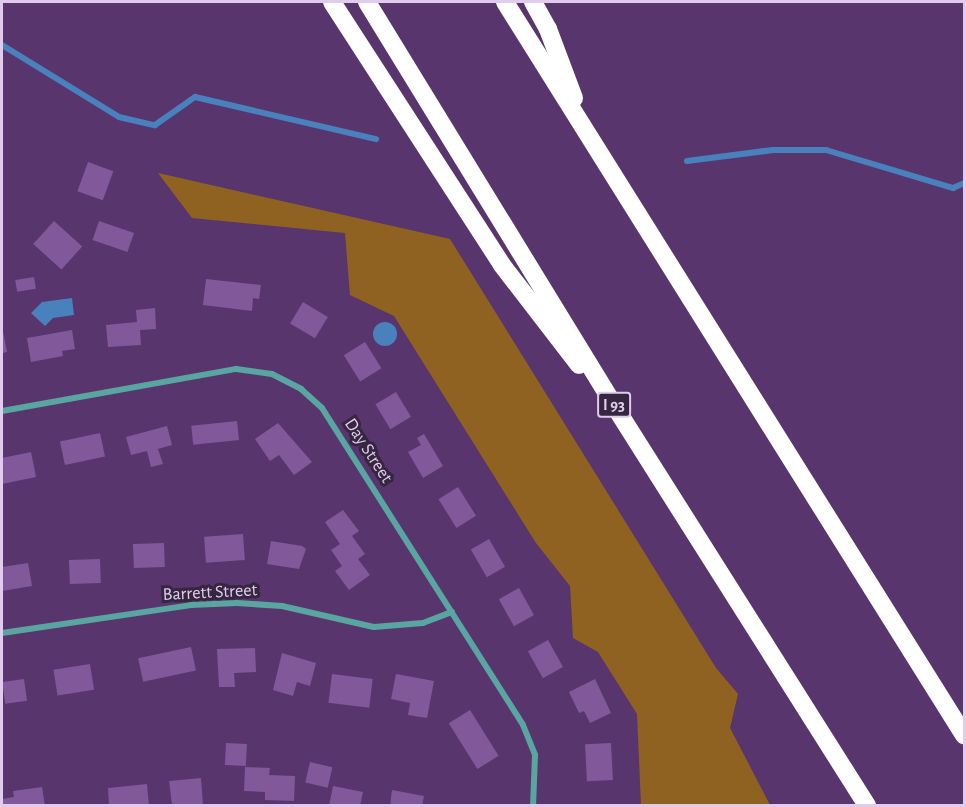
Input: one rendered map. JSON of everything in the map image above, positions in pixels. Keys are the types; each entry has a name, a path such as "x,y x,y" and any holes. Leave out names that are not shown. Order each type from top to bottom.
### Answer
{"highway":[{"path":"332,2 502,265 555,337 617,410"},
{"name":"I 93","path":"367,2 617,410 867,806"},
{"path":"505,2 964,735"},
{"path":"533,2 548,29 587,134"}],"street":[{"name":"Day Street","path":"2,411 208,371 236,369 272,374 301,389 322,408 523,725 535,755 533,806"},
{"name":"Barrett Street","path":"2,633 190,605 237,603 282,606 374,627 423,622 452,612"}],"shaded area":[{"path":"158,173 450,239 716,668 738,694 730,728 770,805 641,805 637,714 598,652 573,638 570,586 536,543 394,316 350,295 345,233 192,218"}],"water":[{"path":"72,298 74,315 53,318 45,326 31,313 42,302"},
{"path":"385,322 393,326 397,334 393,342 385,346 377,342 373,334 377,326"}],"building":[{"path":"88,162 113,171 103,200 77,191"},
{"path":"54,221 82,246 61,269 33,244"},
{"path":"99,221 134,233 127,252 92,240"},
{"path":"34,277 36,289 17,292 15,280"},
{"path":"206,279 261,285 259,299 253,298 252,311 203,305"},
{"path":"303,302 328,317 315,338 290,323"},
{"path":"155,308 156,329 140,330 141,345 108,347 106,325 137,322 136,310"},
{"path":"2,326 7,352 2,353"},
{"path":"72,330 75,349 62,351 63,356 31,362 27,338"},
{"path":"365,342 381,368 360,382 344,355"},
{"path":"396,392 411,417 390,429 375,404"},
{"path":"237,421 239,440 193,445 191,426"},
{"path":"278,423 312,462 294,475 279,455 270,461 255,439"},
{"path":"167,426 172,445 158,449 163,464 151,467 147,451 131,455 126,437"},
{"path":"100,433 105,456 65,465 60,442"},
{"path":"424,434 443,466 423,478 408,452 421,445 417,438"},
{"path":"31,452 36,477 2,484 2,458"},
{"path":"458,487 476,516 457,528 438,499"},
{"path":"343,510 359,531 352,536 365,554 358,559 370,575 349,590 335,571 342,566 331,550 340,544 325,522"},
{"path":"243,534 245,560 206,563 204,537"},
{"path":"489,539 505,567 487,577 471,550"},
{"path":"271,541 302,546 306,549 299,569 267,564"},
{"path":"164,543 165,567 134,568 133,544"},
{"path":"100,559 101,583 70,584 69,560"},
{"path":"28,563 32,586 2,591 2,567"},
{"path":"519,588 534,615 514,626 499,599"},
{"path":"548,640 563,667 543,678 528,651"},
{"path":"191,647 196,670 143,682 138,658"},
{"path":"255,648 256,672 234,673 235,687 219,687 217,649"},
{"path":"282,653 316,663 310,686 297,682 293,696 273,690"},
{"path":"90,664 94,690 58,695 53,670"},
{"path":"332,674 373,679 369,708 328,703"},
{"path":"396,674 434,681 427,718 408,715 410,703 391,699"},
{"path":"24,679 27,701 5,704 2,682"},
{"path":"595,679 611,713 590,723 584,711 579,713 569,692"},
{"path":"470,710 499,756 477,769 449,723"},
{"path":"226,743 247,744 246,766 225,765"},
{"path":"611,743 613,780 587,781 585,744"},
{"path":"310,762 332,767 328,788 305,782"},
{"path":"245,767 270,768 269,775 295,776 294,801 265,800 265,792 244,791"},
{"path":"201,778 203,806 172,805 169,781"},
{"path":"147,784 149,806 109,806 108,788"},
{"path":"333,786 363,792 360,806 329,806"},
{"path":"42,787 45,806 2,806 2,799 14,797 13,791"},
{"path":"392,790 424,796 422,806 390,806"}],"waterway":[{"path":"2,45 119,117 155,125 195,97 376,139"},
{"path":"687,161 773,150 826,150 953,188 964,183"}]}
